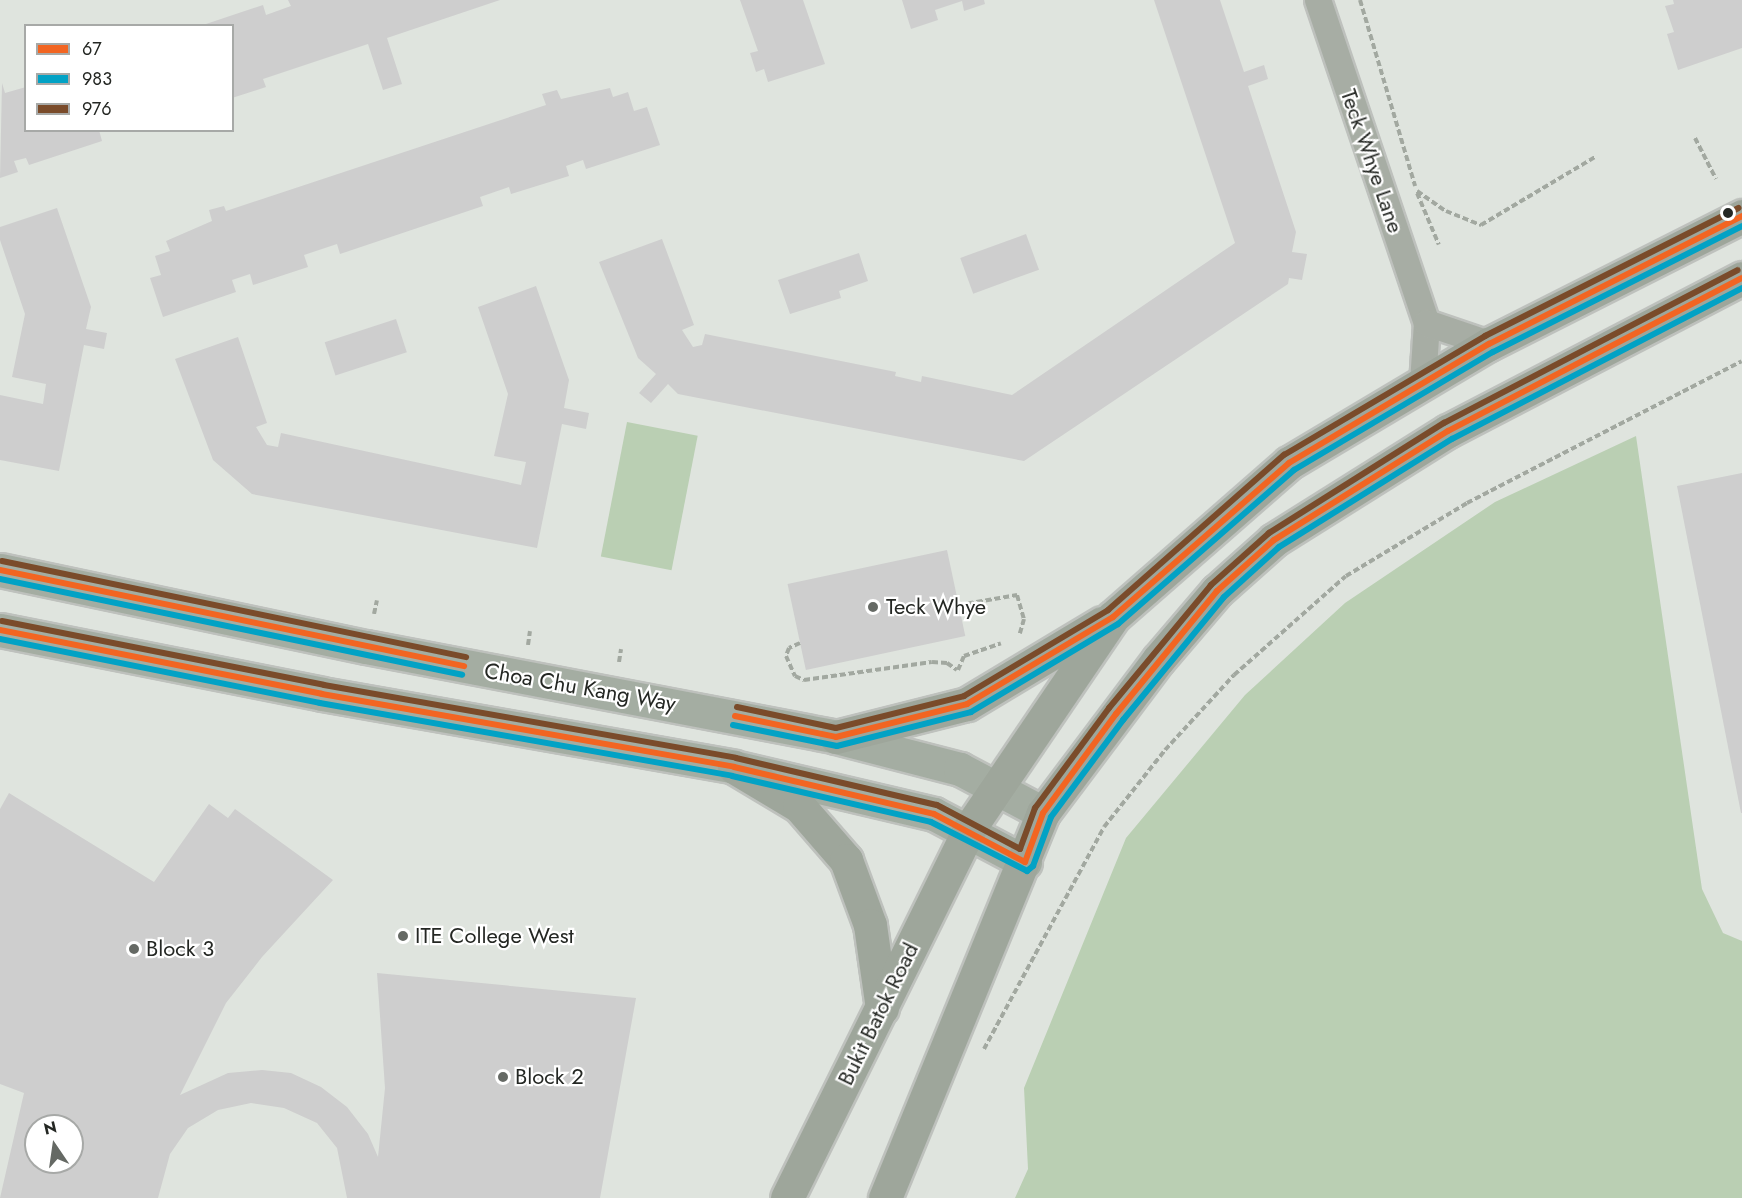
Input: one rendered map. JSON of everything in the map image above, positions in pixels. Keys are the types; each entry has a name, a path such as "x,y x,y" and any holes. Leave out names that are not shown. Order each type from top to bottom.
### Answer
{"main road":[{"path":"836,737 967,704 1113,617 1289,463 1489,344 1742,216"},
{"path":"885,1198 1025,862 1043,813 1158,660 1217,591 1275,540 1448,431 1742,278"},
{"name":"Choa Chu Kang Way","path":"0,570 366,647 836,737 960,769 1043,813"},
{"name":"Bukit Batok Road","path":"787,1198 969,829 998,790 1113,617"},
{"path":"0,630 333,696 734,767 934,814 969,829 1025,862"},
{"path":"734,767 799,806 846,860 870,925 882,1008"}],"street":[{"name":"Teck Whye Lane","path":"1318,0 1426,323 1423,384"},
{"path":"1426,323 1489,344"}],"path":[{"path":"1360,0 1416,191 1439,245"},
{"path":"1695,138 1716,178"},
{"path":"1416,191 1446,211 1481,225 1595,157"},
{"path":"982,1052 1104,827 1165,750 1234,675 1346,576 1467,502 1742,361"},
{"path":"959,605 1017,596 1024,619 1016,639"},
{"path":"800,643 789,648 789,666 795,676 816,681 932,662 947,663 958,671 964,656 1006,642"}],"green space":[{"path":"627,422 698,436 672,570 601,556"},
{"path":"1636,436 1702,889 1723,933 1742,941 1742,1198 1015,1198 1028,1169 1024,1088 1126,838 1245,695 1345,603 1495,502"}],"building":[{"path":"288,0 500,0 387,38 402,84 383,90 368,44 263,79 266,87 234,97 234,24 206,24 263,5 266,15 291,6"},
{"path":"740,0 803,0 825,64 768,82 764,69 756,72 750,53 758,51"},
{"path":"902,0 984,0 985,4 964,11 962,1 935,10 938,20 911,29"},
{"path":"1154,0 1220,0 1244,72 1264,65 1268,79 1248,86 1296,232 1292,252 1307,254 1302,280 1289,278 1288,284 1024,461 678,394 668,384 651,403 639,393 656,374 638,358 599,262 662,239 694,325 682,330 693,347 702,345 705,334 896,372 895,376 921,382 922,376 1012,395 1235,243"},
{"path":"1673,0 1742,0 1742,48 1678,70 1667,34 1674,32 1665,6 1674,4"},
{"path":"2,83 5,93 24,88 24,132 100,132 102,141 29,165 26,158 14,161 18,172 0,178"},
{"path":"610,88 613,97 628,92 634,111 647,107 660,145 586,169 583,160 566,166 569,176 511,194 509,187 480,197 483,206 340,254 337,244 304,255 308,267 253,285 250,274 232,280 236,292 163,317 150,278 161,275 155,256 170,251 166,241 212,221 209,210 224,206 226,211 546,105 542,94 557,90 561,99"},
{"path":"57,208 91,307 86,329 107,333 104,349 84,345 59,471 0,460 0,395 43,404 46,384 12,377 25,314 0,240 0,227"},
{"path":"1026,234 1039,270 973,294 960,258"},
{"path":"859,253 868,281 839,291 841,298 790,314 778,280"},
{"path":"536,286 569,380 564,408 589,413 586,429 562,424 537,548 252,494 213,460 175,359 238,337 267,423 256,427 267,445 278,447 281,433 521,485 526,462 494,456 508,394 478,307"},
{"path":"396,319 407,352 335,375 325,342"},
{"path":"1742,473 1742,813 1741,813 1677,486"},
{"path":"947,550 965,636 806,670 788,584"},
{"path":"9,793 154,882 209,804 228,818 235,809 333,880 262,957 226,1003 180,1095 228,1073 262,1070 291,1073 321,1087 347,1107 368,1134 378,1157 385,1088 377,973 636,998 600,1198 347,1198 337,1148 317,1123 284,1108 251,1103 218,1110 188,1128 170,1154 158,1198 0,1198 24,1093 0,1084 0,809"}],"transit line":[{"name":"976","path":"737,707 836,728 964,696 1108,610 1284,455 1485,336 1738,208"},
{"name":"67","path":"735,716 836,737 967,704 1113,617 1289,463 1489,344 1742,216"},
{"name":"983","path":"733,725 837,746 971,712 1118,624 1294,470 1493,352 1742,226"},
{"name":"976","path":"2,621 324,685 736,758 937,805 1020,849 1035,808 1109,708 1211,585 1269,533 1444,423 1738,270"},
{"name":"67","path":"0,630 322,694 734,767 934,814 1025,862 1043,813 1116,714 1217,591 1274,540 1448,431 1742,278"},
{"name":"983","path":"0,639 320,703 732,776 931,822 1027,871 1033,866 1051,817 1123,720 1224,597 1279,547 1452,439 1742,288"},
{"name":"976","path":"2,561 466,657"},
{"name":"67","path":"0,570 464,666"},
{"name":"983","path":"0,579 462,675"}],"place":[{"name":"Teck Whye","path":"873,607"},
{"name":"ITE College West","path":"403,936"},
{"name":"Block 3","path":"134,949"},
{"name":"Block 2","path":"503,1077"}]}
